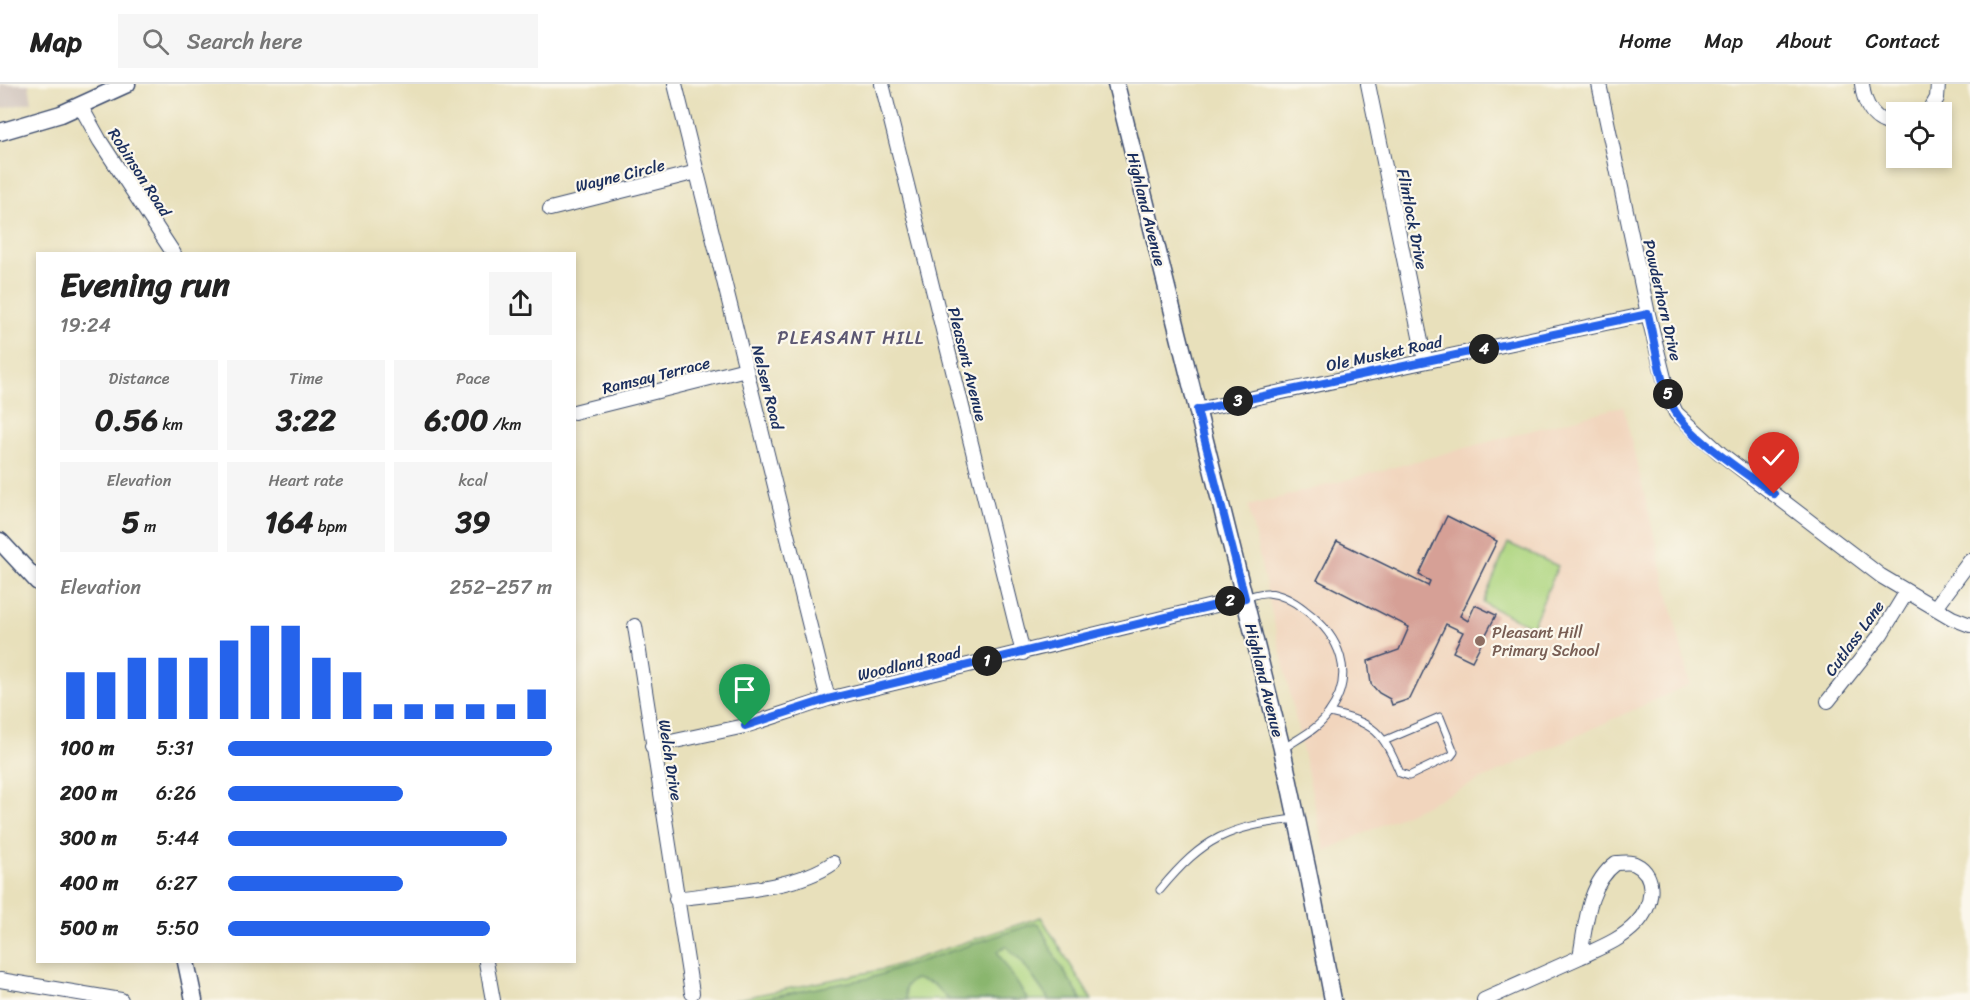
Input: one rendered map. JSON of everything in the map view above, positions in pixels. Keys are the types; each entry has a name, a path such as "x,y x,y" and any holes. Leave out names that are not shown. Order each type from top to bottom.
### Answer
{"street":[{"path":"0,132 81,106 126,84"},
{"name":"Nelsen Road","path":"675,84 828,699"},
{"name":"Pleasant Avenue","path":"882,84 1023,652"},
{"name":"Highland Avenue","path":"1116,84 1298,819 1333,1000"},
{"name":"Flintlock Drive","path":"1368,84 1425,361"},
{"name":"Powderhorn Drive","path":"1599,84 1648,314 1669,398 1676,413 1720,453 1906,593 1970,625"},
{"path":"1862,84 1865,102 1873,114 1886,122"},
{"path":"1935,102 1938,84"},
{"name":"Robinson Road","path":"81,106 106,151 173,252"},
{"name":"Wayne Circle","path":"550,209 697,172"},
{"name":"Ole Musket Road","path":"1197,410 1648,314"},
{"name":"Ramsay Terrace","path":"576,412 746,369"},
{"path":"0,541 36,580"},
{"path":"1935,608 1970,561"},
{"name":"Cutlass Lane","path":"1828,701 1881,634 1906,593"},
{"name":"Woodland Road","path":"652,746 756,723 828,699 1245,598"},
{"name":"Welch Drive","path":"635,626 692,993"},
{"path":"676,898 773,884 819,871 833,863"},
{"path":"1484,1000 1580,957 1625,933 1645,913 1651,887 1647,874 1634,863 1616,863 1603,873 1595,886 1580,957"},
{"path":"186,963 194,1000"},
{"path":"486,963 493,1000"},
{"path":"0,980 121,1000"}],"lane":[{"path":"1245,598 1267,593 1288,599 1309,613 1329,632 1339,647 1342,663 1339,689 1330,713 1316,726 1281,749"},
{"path":"1330,713 1362,723 1386,740 1400,773 1404,776 1441,761 1454,752 1454,747 1440,717 1386,740"},
{"path":"1160,890 1182,863 1224,833 1248,825 1298,819"}],"shaded area":[{"path":"0,84 29,84 32,102 0,109"},
{"name":"Pleasant Hill Primary School","path":"1623,406 1690,684 1325,851 1248,506"}],"green space":[{"path":"1508,543 1558,566 1532,627 1483,603"},
{"path":"1041,917 1092,1000 733,1000 885,969"},
{"path":"1033,924 1039,924 1058,962 1082,1000 1049,1000 1022,962 1006,946 998,951 999,955 1028,1000 949,1000 933,984 915,979 906,987 907,1000 753,1000 870,978"}],"building":[{"path":"1447,516 1497,541 1460,616 1468,621 1475,605 1496,615 1472,661 1453,652 1463,632 1446,624 1410,699 1392,705 1390,699 1379,693 1371,684 1368,661 1399,650 1409,627 1317,580 1337,541 1428,586 1430,581 1419,575"}],"place":[{"name":"Pleasant Hill Primary School","path":"1480,641"}],"district":[{"name":"PLEASANT HILL","path":"851,338"}],"route":[{"path":"745,726 778,718 828,699 1245,598 1197,410 1648,314 1669,398 1676,413 1698,436 1774,494"}]}
